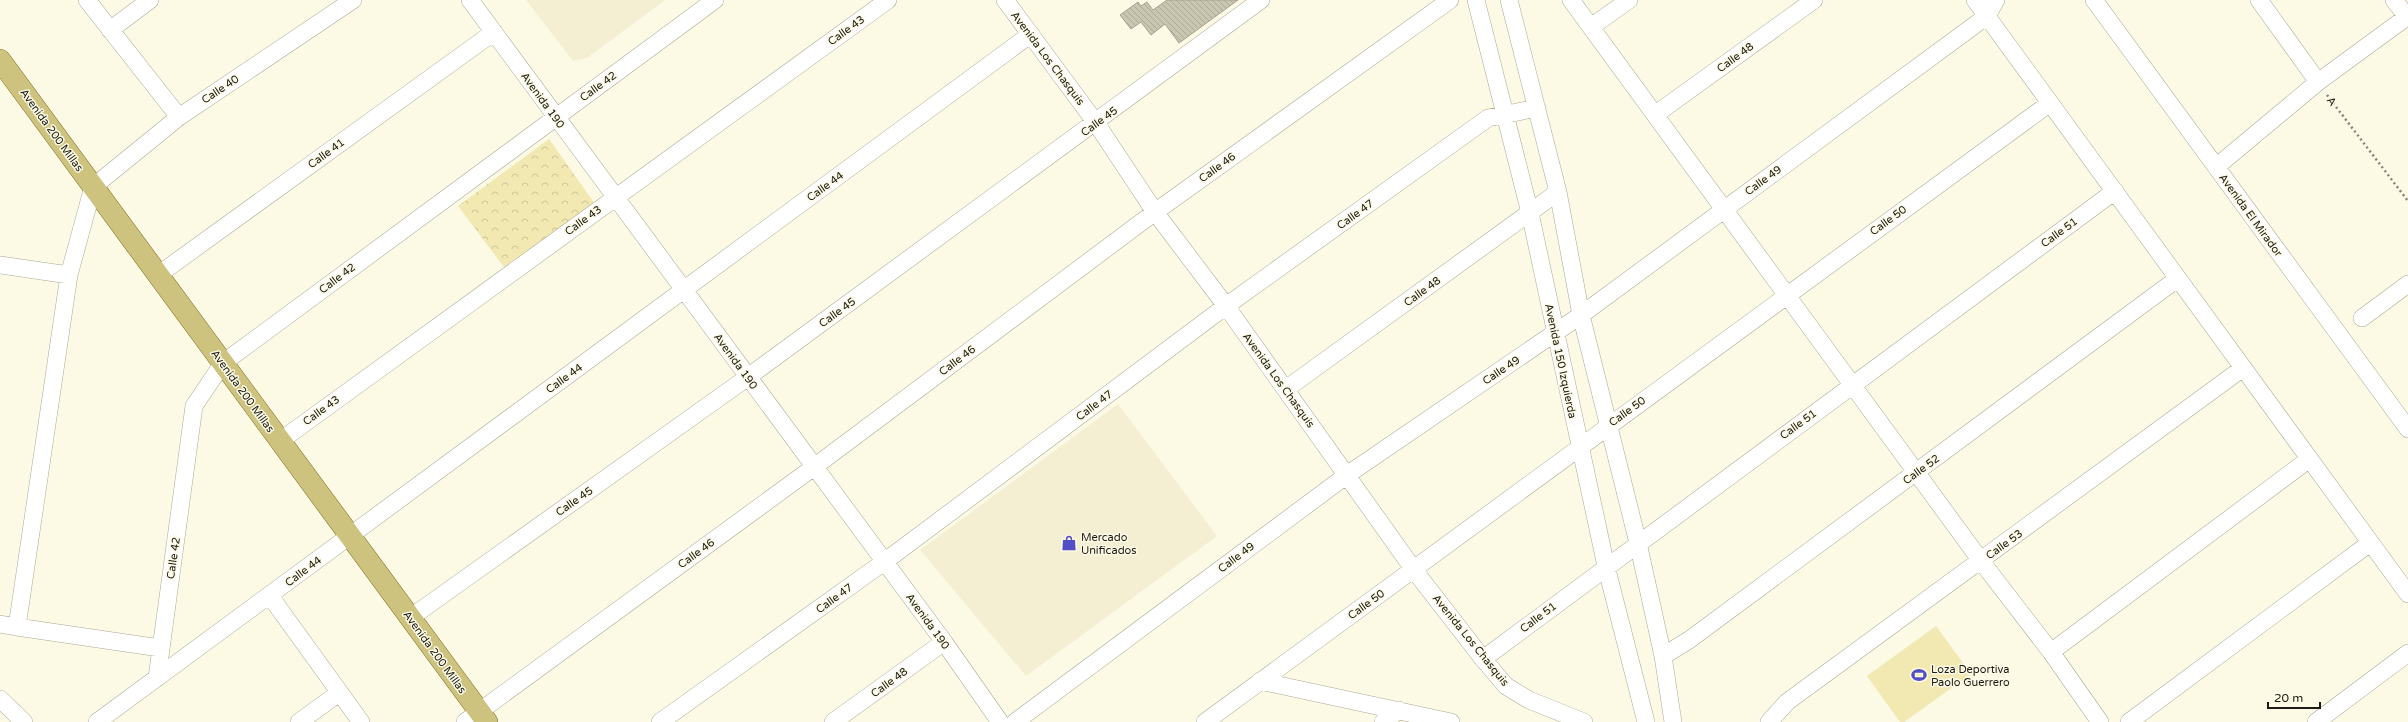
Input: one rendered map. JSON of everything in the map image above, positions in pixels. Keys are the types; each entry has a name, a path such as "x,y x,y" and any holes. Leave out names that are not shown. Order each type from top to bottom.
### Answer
{"main road":[{"name":"Avenida 200 Millas","path":"0,60 410,618 477,719"}],"street":[{"path":"87,0 178,117"},
{"path":"110,30 150,0"},
{"name":"Calle 40","path":"93,186 178,117 352,0"},
{"name":"Avenida 190","path":"470,0 944,642 1000,722"},
{"name":"Calle 42","path":"157,678 194,406 223,363 555,116 715,0"},
{"name":"Calle 43","path":"280,440 888,0"},
{"name":"Avenida Los Chasquis","path":"1005,0 1096,123 1155,212 1226,306 1414,570 1483,659 1506,686 1529,700 1576,721"},
{"name":"Calle 45","path":"410,618 748,377 1096,123 1261,0"},
{"name":"Calle 46","path":"477,719 1155,212 1450,0"},
{"name":"Avenida 150 Izquierda","path":"1476,0 1530,213 1606,566 1646,722"},
{"path":"1509,0 1558,192 1581,315 1638,542 1663,656 1673,722"},
{"path":"1571,0 1656,114 1981,561 2051,652 2100,722"},
{"path":"1591,28 1629,0"},
{"name":"Calle 48","path":"1656,114 1814,0"},
{"path":"1975,0 2115,191 2308,460 2408,594"},
{"path":"1987,16 1996,0"},
{"path":"2259,0 2318,82"},
{"path":"2216,167 2318,82 2408,17 2394,0"},
{"name":"Avenida El Mirador","path":"2096,1 2408,429"},
{"name":"Calle 49","path":"1014,722 1347,475 1581,315 1724,208 1987,16"},
{"name":"Calle 41","path":"158,275 494,32"},
{"name":"Calle 44","path":"97,722 1031,34"},
{"name":"Calle 50","path":"1205,722 1260,680 1414,570 1579,446 1786,294 2050,103"},
{"name":"Calle 47","path":"660,722 884,562 1226,306 1488,118 1537,108"},
{"path":"17,627 69,275 93,186"},
{"name":"Calle 51","path":"1483,659 1638,542 2115,191"},
{"name":"Calle 48","path":"1286,389 1558,192"},
{"path":"0,265 69,275"},
{"name":"Calle 52","path":"1663,656 1689,640 2177,279"},
{"path":"2362,318 2408,284"},
{"name":"Calle 53","path":"1769,722 1787,702 2243,368"},
{"path":"2051,652 2308,460"},
{"path":"2129,722 2370,543"},
{"path":"270,596 361,722"},
{"path":"0,624 160,648"},
{"name":"Calle 48","path":"833,722 944,642"},
{"path":"2316,722 2408,654"},
{"path":"1260,680 1451,722"},
{"path":"299,722 339,693"},
{"path":"0,699 24,722"},
{"path":"1383,722 1399,710"}],"path":[{"name":"A","path":"2318,82 2408,201"}],"shaded area":[{"path":"526,0 665,0 587,58 573,61"},
{"name":"Mercado Unificados","path":"1118,404 1217,536 1026,676 920,550"}],"green space":[{"path":"549,139 595,204 504,267 458,206"},
{"name":"Loza Deportiva Paolo Guerrero","path":"1936,626 1971,674 1904,722 1900,722 1867,676"}],"building":[{"path":"1167,0 1238,0 1179,43 1165,24 1151,35 1141,22 1131,29 1120,15 1138,2 1141,6 1147,2 1153,10"}],"place":[{"name":"Mercado Unificados","path":"1069,543"},
{"name":"Loza Deportiva Paolo Guerrero","path":"1919,675"}]}
